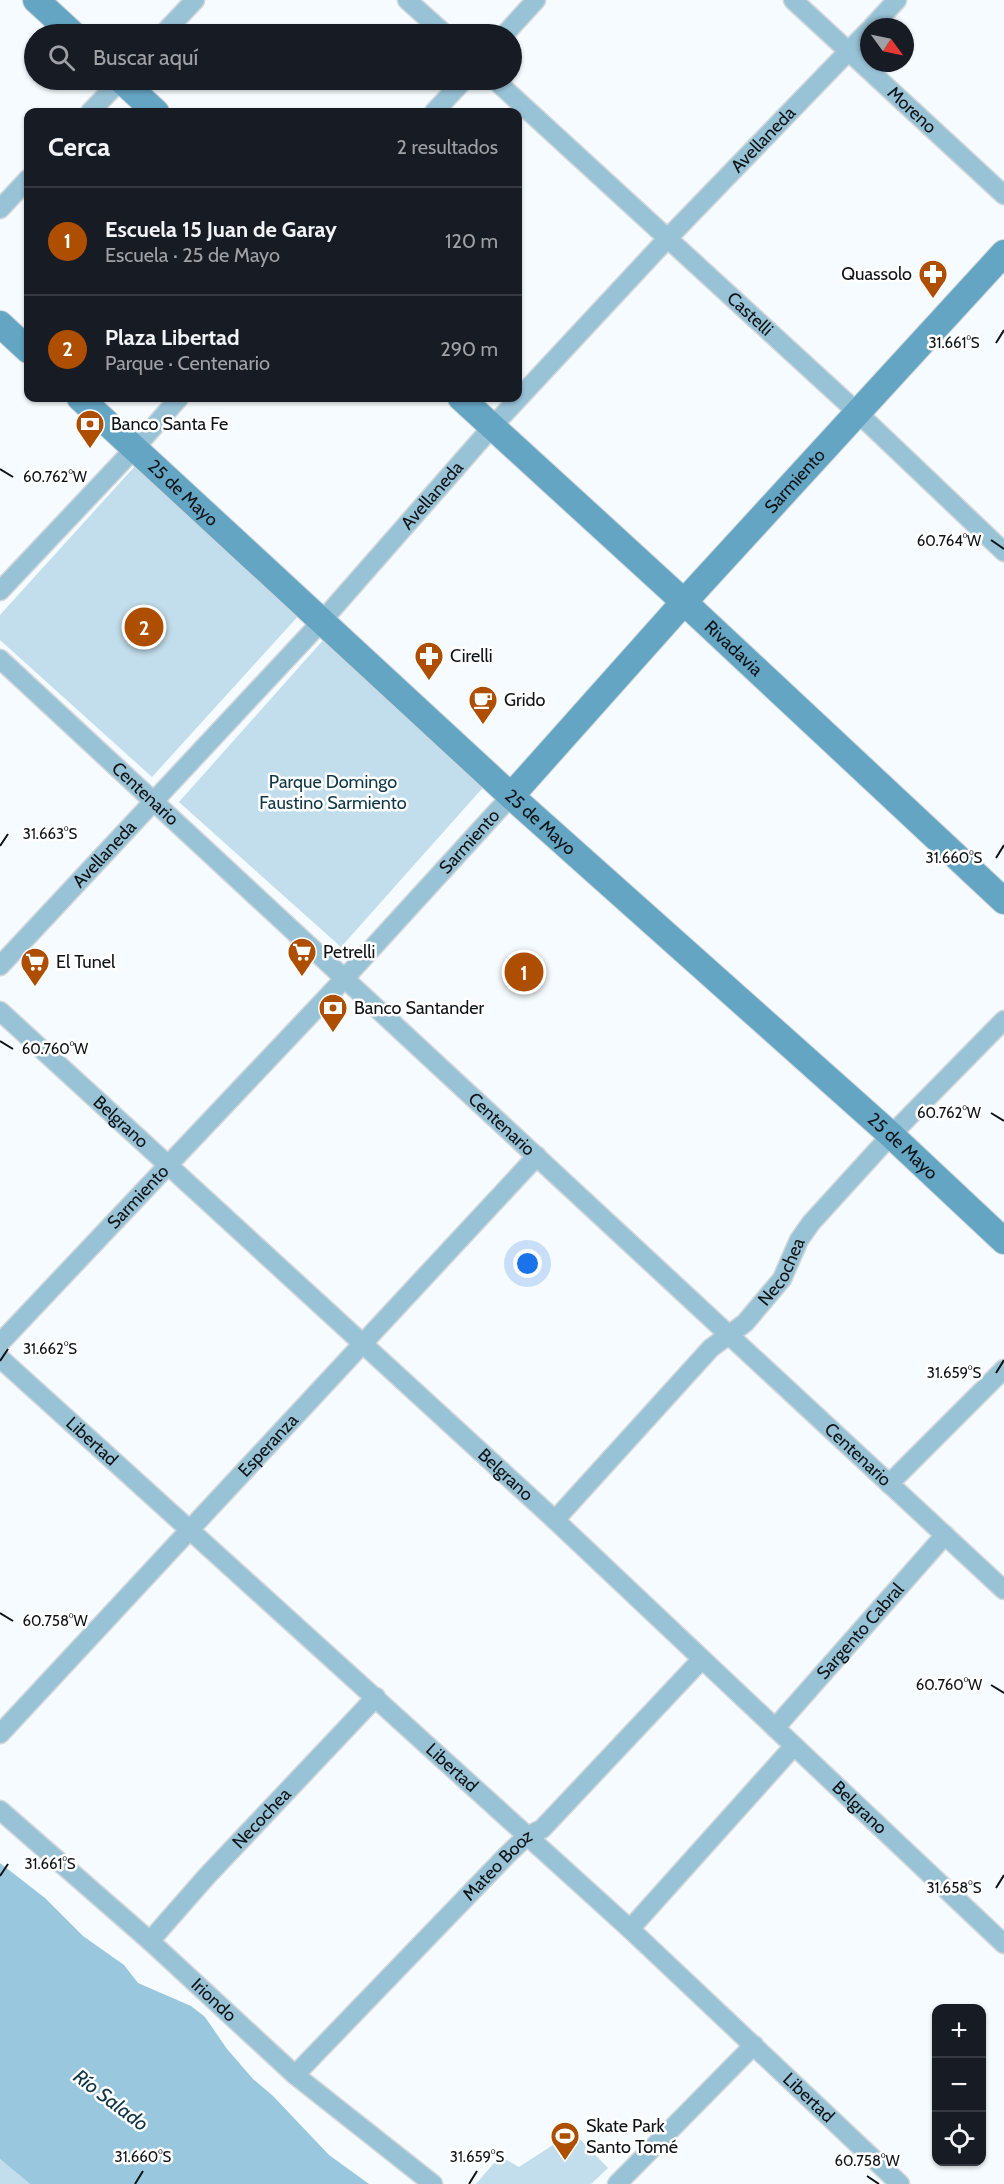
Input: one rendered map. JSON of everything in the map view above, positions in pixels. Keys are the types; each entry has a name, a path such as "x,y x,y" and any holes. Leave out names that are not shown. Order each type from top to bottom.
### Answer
{"main road":[{"path":"36,0 62,24"},
{"path":"132,90 152,108"},
{"name":"Sarmiento","path":"511,796 684,602 1004,253"},
{"path":"0,324 24,346"},
{"name":"25 de Mayo","path":"84,402 511,796 891,1135 1004,1241"},
{"name":"Rivadavia","path":"465,402 684,602 1004,901"}],"street":[{"path":"172,24 195,0"},
{"path":"407,0 434,24"},
{"path":"514,24 536,0"},
{"name":"Moreno","path":"793,0 1004,195"},
{"name":"Avellaneda","path":"880,18 897,0"},
{"name":"Avellaneda","path":"522,395 667,239 860,39"},
{"path":"94,108 111,90"},
{"path":"438,108 455,90"},
{"name":"Castelli","path":"506,90 858,413 1004,552"},
{"path":"0,209 24,183"},
{"path":"0,591 175,402"},
{"name":"Avellaneda","path":"0,966 322,621 515,402"},
{"name":"Centenario","path":"0,659 1004,1590"},
{"name":"Sarmiento","path":"0,1343 345,978 511,796"},
{"name":"Belgrano","path":"0,1011 555,1520 1004,1944"},
{"name":"Necochea","path":"555,1520 711,1348 745,1323 782,1279 800,1240 811,1223 891,1135 1004,1020"},
{"name":"Esperanza","path":"0,1734 537,1156"},
{"name":"Libertad","path":"0,1358 630,1929 900,2184"},
{"path":"890,1484 1004,1369"},
{"name":"Sargento Cabral","path":"775,1728 945,1535"},
{"name":"Mateo Booz","path":"296,2074 507,1855 527,1836 542,1829 702,1659"},
{"name":"Necochea","path":"150,1941 207,1876 376,1697"},
{"path":"630,1929 794,1746"},
{"name":"Iriondo","path":"0,1810 150,1941 296,2074 433,2184"},
{"path":"617,2184 754,2045"}],"green space":[{"path":"136,465 300,614 152,777 0,640 0,615"},
{"name":"Parque Domingo Faustino Sarmiento","path":"325,638 487,783 341,947 179,802"},
{"name":"Skate Park Santo Tomé","path":"573,2132 608,2168 591,2184 476,2184 500,2156 519,2167"},
{"path":"0,2159 30,2184 0,2184"}],"water":[{"name":"Río Salado","path":"0,1863 45,1898 83,1936 124,1965 138,1983 191,2006 205,2017 227,2049 253,2079 273,2096 329,2155 369,2184 30,2184 0,2159"}],"place":[{"name":"Quassolo","path":"933,300"},
{"name":"Banco Santa Fe","path":"90,450"},
{"name":"Plaza Libertad","path":"144,627"},
{"name":"Cirelli","path":"429,682"},
{"name":"Grido","path":"483,726"},
{"name":"Escuela 15 Juan de Garay","path":"524,972"},
{"name":"Petrelli","path":"302,978"},
{"name":"El Tunel","path":"35,988"},
{"name":"Banco Santander","path":"333,1034"},
{"name":"Skate Park Santo Tomé","path":"565,2162"}]}
